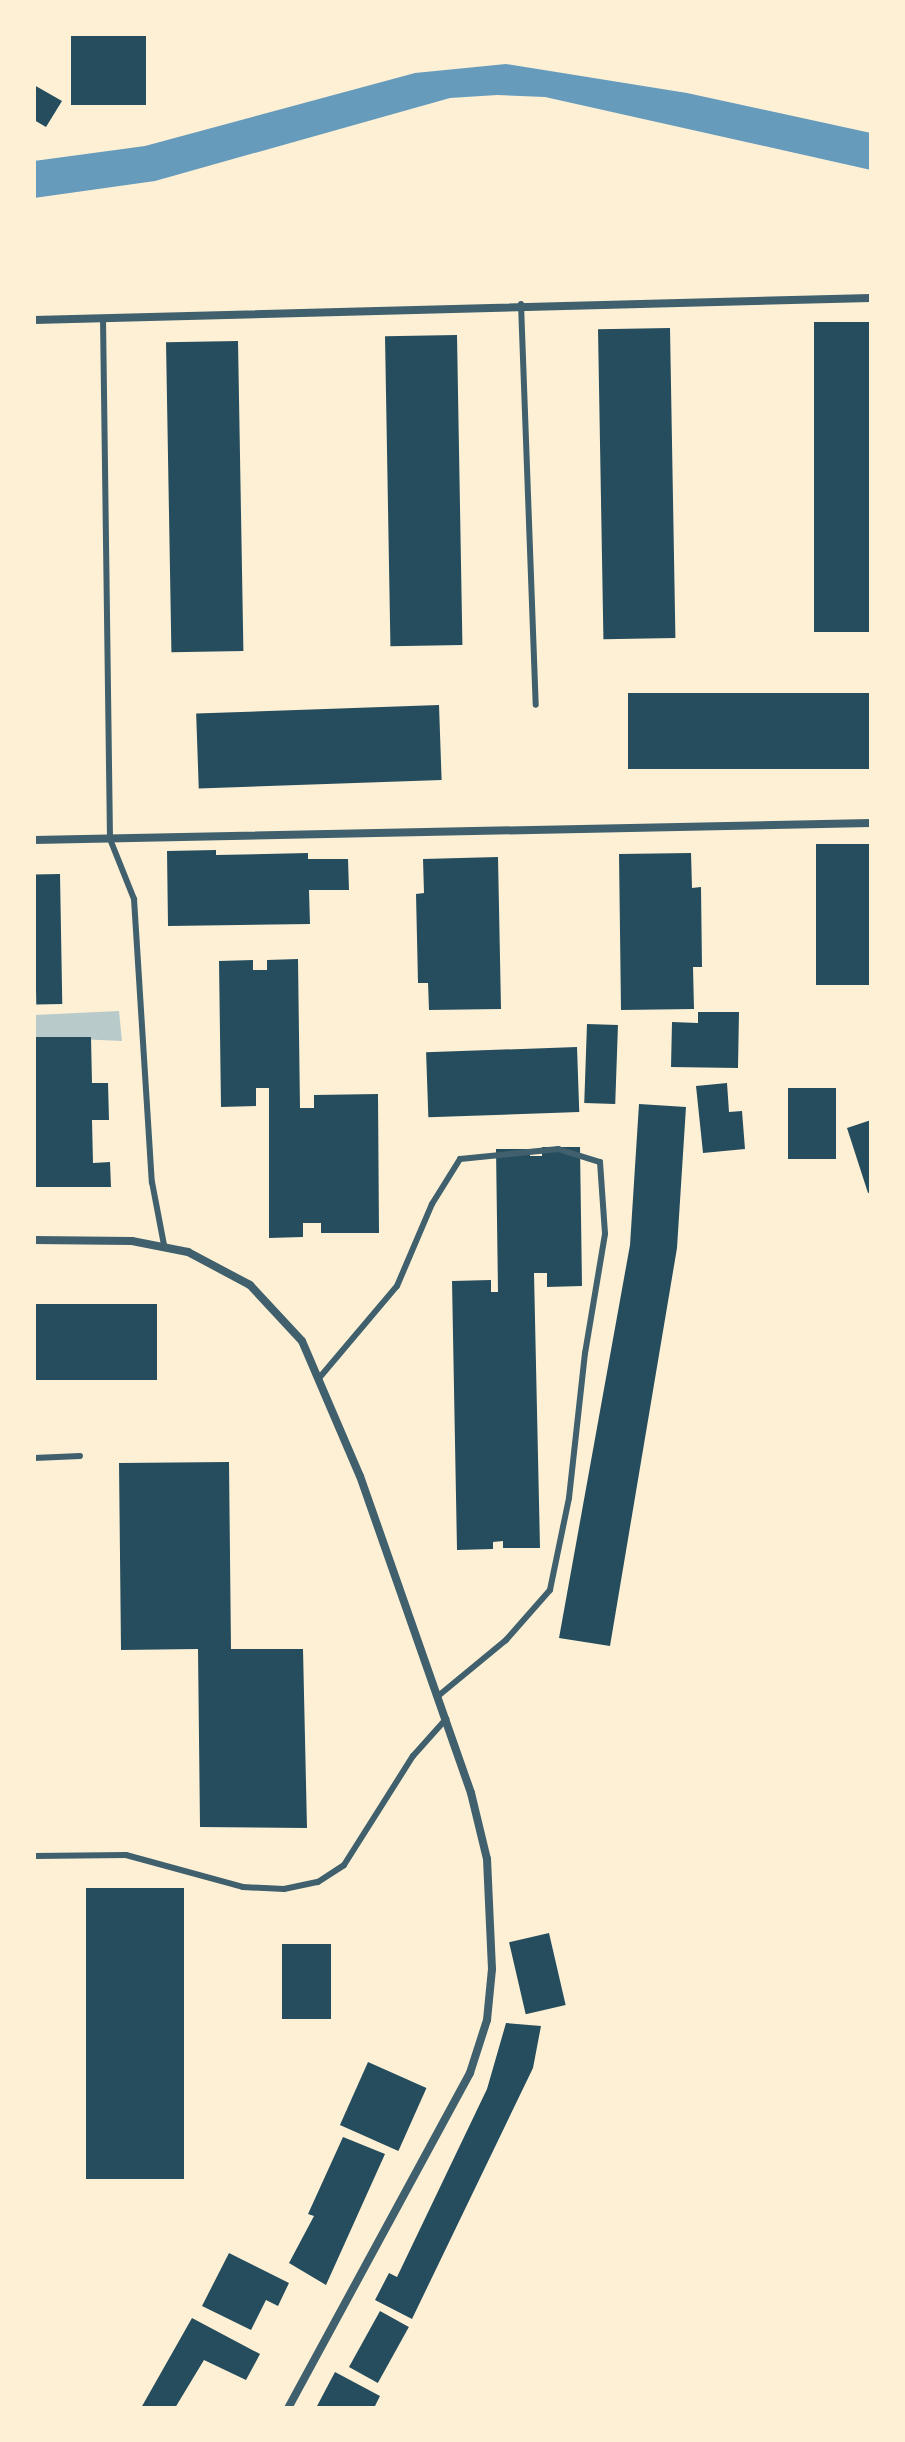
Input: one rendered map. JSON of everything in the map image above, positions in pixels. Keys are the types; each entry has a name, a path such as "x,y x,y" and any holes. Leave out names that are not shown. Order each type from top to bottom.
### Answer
{"street":[{"path":"34,320 521,304 871,298"},
{"path":"34,840 871,823"},
{"path":"34,1240 164,1245 205,1259 250,1285 279,1311 320,1377 446,1719 487,1859 492,1969 487,2020 470,2073 434,2149 288,2408"}],"lane":[{"path":"521,304 536,705"},
{"path":"103,318 110,839 134,899 152,1182 164,1245"},
{"path":"320,1377 397,1286 432,1204 460,1159 558,1149 600,1162 605,1234 569,1498 550,1590 506,1640 438,1696"},
{"path":"34,1458 80,1456"},
{"path":"34,1856 126,1855 243,1887 284,1889 318,1882 344,1865 413,1756 446,1719"}],"shaded area":[{"path":"119,1011 122,1041 34,1037 34,1015"}],"water":[{"path":"506,64 687,93 871,133 871,170 545,97 497,95 450,98 155,181 34,198 34,161 145,146 415,73"}],"building":[{"path":"71,34 146,34 146,105 71,105"},
{"path":"34,85 62,101 46,127 34,120"},
{"path":"814,322 871,322 871,632 814,632"},
{"path":"670,328 675,638 603,639 598,329"},
{"path":"457,335 462,645 390,646 385,336"},
{"path":"238,341 243,651 171,652 166,342"},
{"path":"628,693 871,693 871,769 628,769"},
{"path":"439,705 442,780 199,788 196,713"},
{"path":"816,844 871,844 871,985 816,985"},
{"path":"216,850 216,855 308,853 308,859 348,859 349,890 309,890 310,924 168,926 167,851"},
{"path":"691,853 692,888 701,887 702,967 693,967 694,1009 621,1010 619,854"},
{"path":"498,857 501,1009 429,1010 428,983 418,983 416,894 424,893 423,859"},
{"path":"34,874 60,874 62,1004 36,1004"},
{"path":"298,959 300,1108 314,1108 314,1095 378,1094 379,1233 321,1233 321,1223 303,1223 303,1237 269,1238 269,1088 256,1088 256,1106 221,1107 219,961 253,960 253,970 267,970 267,960"},
{"path":"698,1012 739,1012 738,1068 671,1067 672,1022 698,1023"},
{"path":"587,1024 618,1025 615,1104 584,1103"},
{"path":"34,1037 91,1037 92,1083 108,1083 109,1120 92,1120 93,1163 110,1162 111,1187 34,1187"},
{"path":"577,1047 579,1112 428,1117 426,1052"},
{"path":"727,1083 729,1112 742,1111 745,1149 703,1153 696,1086"},
{"path":"788,1088 836,1088 836,1159 788,1159"},
{"path":"639,1104 686,1107 677,1248 610,1646 559,1638 630,1245"},
{"path":"871,1120 871,1192 868,1193 847,1128"},
{"path":"542,1147 580,1147 582,1286 547,1287 547,1273 534,1273 540,1548 503,1548 503,1541 493,1542 493,1549 457,1550 452,1281 491,1280 491,1292 498,1292 496,1149 530,1149 530,1156 542,1156"},
{"path":"34,1304 157,1304 157,1380 34,1380"},
{"path":"229,1462 231,1649 303,1649 307,1828 200,1827 198,1649 121,1650 119,1463"},
{"path":"86,1888 184,1888 184,2179 86,2179"},
{"path":"549,1933 566,2005 526,2014 509,1942"},
{"path":"282,1944 331,1944 331,2019 282,2019"},
{"path":"506,2023 541,2026 533,2068 412,2319 375,2300 389,2273 397,2277 487,2089"},
{"path":"368,2062 426,2088 398,2151 340,2125"},
{"path":"343,2137 385,2154 326,2285 289,2263 314,2216 308,2214"},
{"path":"229,2253 289,2283 278,2306 266,2300 251,2330 202,2306"},
{"path":"380,2311 409,2327 378,2383 349,2367"},
{"path":"192,2318 260,2354 246,2380 204,2360 175,2408 141,2408"},
{"path":"335,2372 380,2396 374,2408 316,2408"}]}
